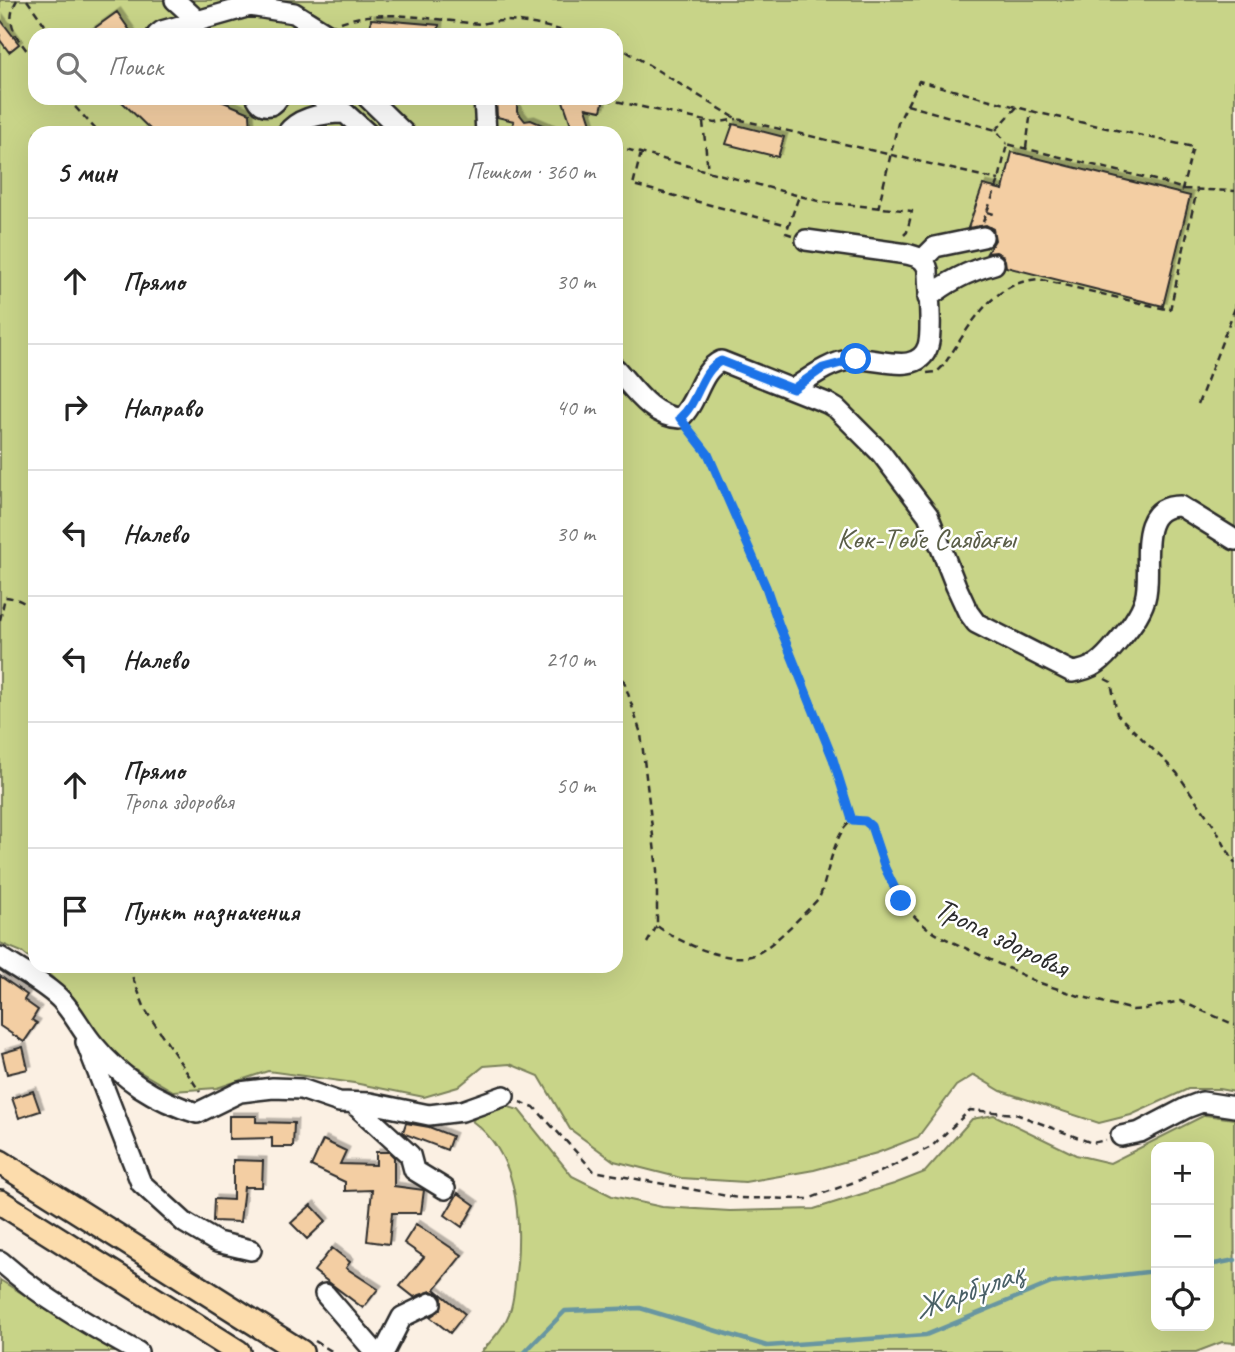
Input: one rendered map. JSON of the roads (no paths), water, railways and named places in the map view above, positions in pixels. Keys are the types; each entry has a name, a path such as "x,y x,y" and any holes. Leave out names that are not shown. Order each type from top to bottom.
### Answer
{"main road":[{"path":"0,1162 301,1352"},
{"path":"0,1202 238,1352"}],"street":[{"path":"175,0 198,21"},
{"path":"173,28 250,6 294,13 318,28"},
{"path":"332,105 360,126"},
{"path":"375,105 397,126"},
{"path":"484,105 486,126"},
{"path":"296,126 305,119 327,113 345,113"},
{"path":"922,260 935,247 981,234"},
{"path":"793,389 823,368 856,359 892,364 915,361 924,355 929,344 928,270 922,260 907,254 806,240"},
{"path":"928,298 942,286 971,271 994,264"},
{"path":"623,377 652,408 667,417 680,418 690,410 711,366 721,361 837,409 881,453 928,516 956,586 976,623 1072,671 1087,670 1101,661 1139,613 1148,586 1150,524 1156,514 1172,506 1180,506 1235,540"},
{"path":"0,957 61,1000 82,1030 120,1074 143,1091 174,1106 197,1113 240,1092 273,1088 301,1089 339,1102 370,1103 429,1115 462,1111 504,1096"},
{"path":"82,1030 141,1183 185,1223 217,1242 251,1250"},
{"path":"354,1102 410,1155 414,1170 445,1189"},
{"path":"1121,1136 1140,1132 1202,1102 1235,1107"},
{"path":"0,1261 72,1316 138,1352"},
{"path":"325,1294 375,1352"},
{"path":"384,1352 402,1317 431,1303"}],"waterway":[{"name":"Жарбұлақ","path":"1214,1264 1235,1260"},
{"name":"Жарбұлақ","path":"525,1352 565,1311 640,1308 767,1346 926,1335 1051,1283 1151,1272"}],"park label":[{"name":"Көк-Төбе Саябағы","path":"926,538"}]}
